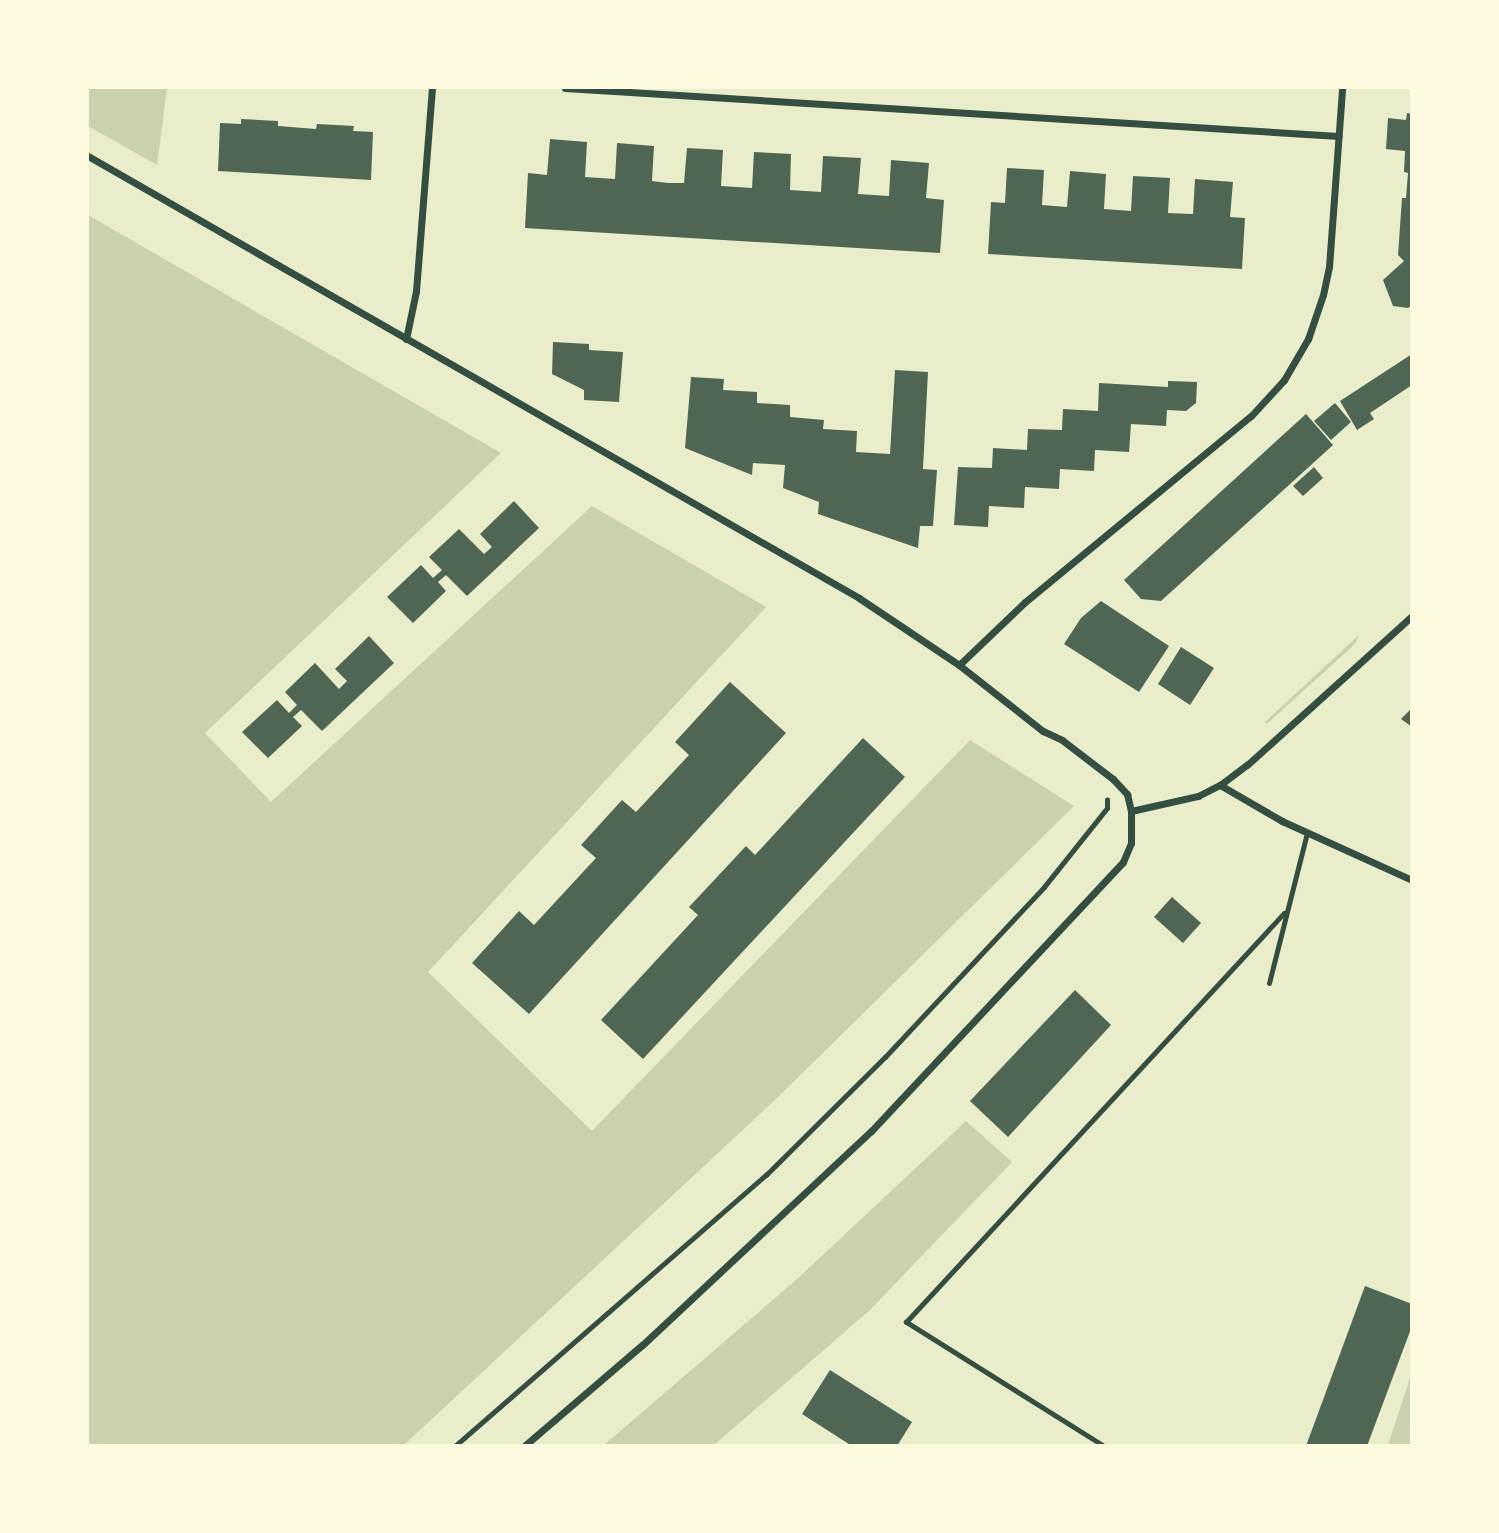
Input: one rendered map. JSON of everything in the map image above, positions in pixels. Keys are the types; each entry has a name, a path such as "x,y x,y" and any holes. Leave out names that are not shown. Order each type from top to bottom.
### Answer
{"street":[{"path":"406,339 416,291 432,88"},
{"path":"565,88 1339,136"},
{"path":"959,664 1025,602 1251,416 1284,380 1308,339 1324,295 1342,88"},
{"path":"88,156 848,590 959,664 1043,731 1062,740 1113,779 1126,794 1132,811 1131,842 1123,862 871,1131 642,1345 524,1446"},
{"path":"1132,811 1198,796 1220,785 1247,765 1412,616"},
{"path":"1220,785 1307,833 1412,880"}],"lane":[{"path":"1269,983 1284,914 1307,833"},
{"path":"1104,1446 906,1322 1284,914"}],"path":[{"path":"455,1446 766,1175 876,1066 1044,887 1107,808 1107,799"}],"green space":[{"path":"88,88 167,88 157,165 88,126"},
{"path":"88,215 501,453 205,733 271,802 592,506 766,607 428,972 592,1131 970,740 1074,806 775,1100 404,1445 88,1445"},
{"path":"1359,635 1355,644 1267,724 1265,722"},
{"path":"966,1121 1012,1162 870,1310 714,1445 604,1445 796,1280"},
{"path":"1411,1375 1411,1445 1388,1445"}],"building":[{"path":"1407,113 1412,114 1412,305 1408,308 1393,306 1383,280 1404,261 1398,255 1402,198 1406,198 1408,173 1404,172 1405,151 1386,149 1388,118 1406,120"},
{"path":"241,119 278,121 278,126 316,129 317,124 354,126 353,131 373,132 371,180 218,171 220,123 241,124"},
{"path":"550,139 587,142 585,177 615,179 617,143 654,146 652,181 668,183 684,183 687,148 723,150 721,186 752,188 754,152 791,154 790,190 821,192 823,156 861,158 858,194 889,196 891,160 929,163 926,198 944,200 940,253 525,228 528,173 547,175"},
{"path":"1007,168 1044,170 1042,205 1067,207 1070,171 1106,174 1104,209 1131,211 1133,176 1170,178 1168,213 1193,214 1195,179 1233,182 1230,217 1245,218 1242,269 988,254 991,202 1005,203"},
{"path":"553,342 589,344 589,350 623,352 619,402 584,400 584,390 552,374"},
{"path":"1412,354 1412,385 1370,413 1374,419 1357,430 1340,401"},
{"path":"895,370 928,372 923,469 937,470 933,526 920,526 918,548 818,514 819,502 783,488 785,465 753,463 752,475 685,448 691,377 724,379 723,390 757,392 757,403 790,405 790,417 824,420 823,429 857,431 856,452 890,454"},
{"path":"1168,381 1197,382 1196,403 1186,411 1167,410 1166,426 1131,424 1129,452 1095,450 1094,471 1060,469 1059,489 1025,487 1024,508 989,506 988,527 954,525 958,467 992,468 993,448 1027,450 1028,429 1062,430 1063,409 1098,411 1099,383 1168,387"},
{"path":"1335,403 1351,422 1331,440 1314,421"},
{"path":"1306,414 1333,445 1161,601 1141,599 1124,580"},
{"path":"1314,467 1323,478 1303,496 1293,486"},
{"path":"514,501 539,528 467,596 446,575 438,582 446,591 413,623 387,597 421,565 433,578 442,570 429,557 459,529 484,554 492,547 480,534"},
{"path":"1101,601 1169,646 1139,692 1064,644 1081,618"},
{"path":"369,636 394,663 322,731 301,710 293,717 302,726 268,758 242,732 277,700 289,713 297,705 285,692 315,663 339,689 347,681 335,669"},
{"path":"1181,647 1214,668 1190,705 1158,684"},
{"path":"730,682 786,733 529,1014 472,963 519,911 534,925 596,858 581,845 622,800 636,812 689,755 675,742"},
{"path":"1412,708 1412,727 1401,719"},
{"path":"863,738 905,777 643,1059 601,1020 698,915 689,907 746,846 755,855"},
{"path":"1172,897 1201,923 1183,943 1154,917"},
{"path":"1075,990 1111,1025 1008,1137 970,1101"},
{"path":"1365,1286 1412,1304 1412,1326 1367,1446 1306,1446"},
{"path":"830,1370 912,1422 897,1446 852,1446 802,1414"}]}
